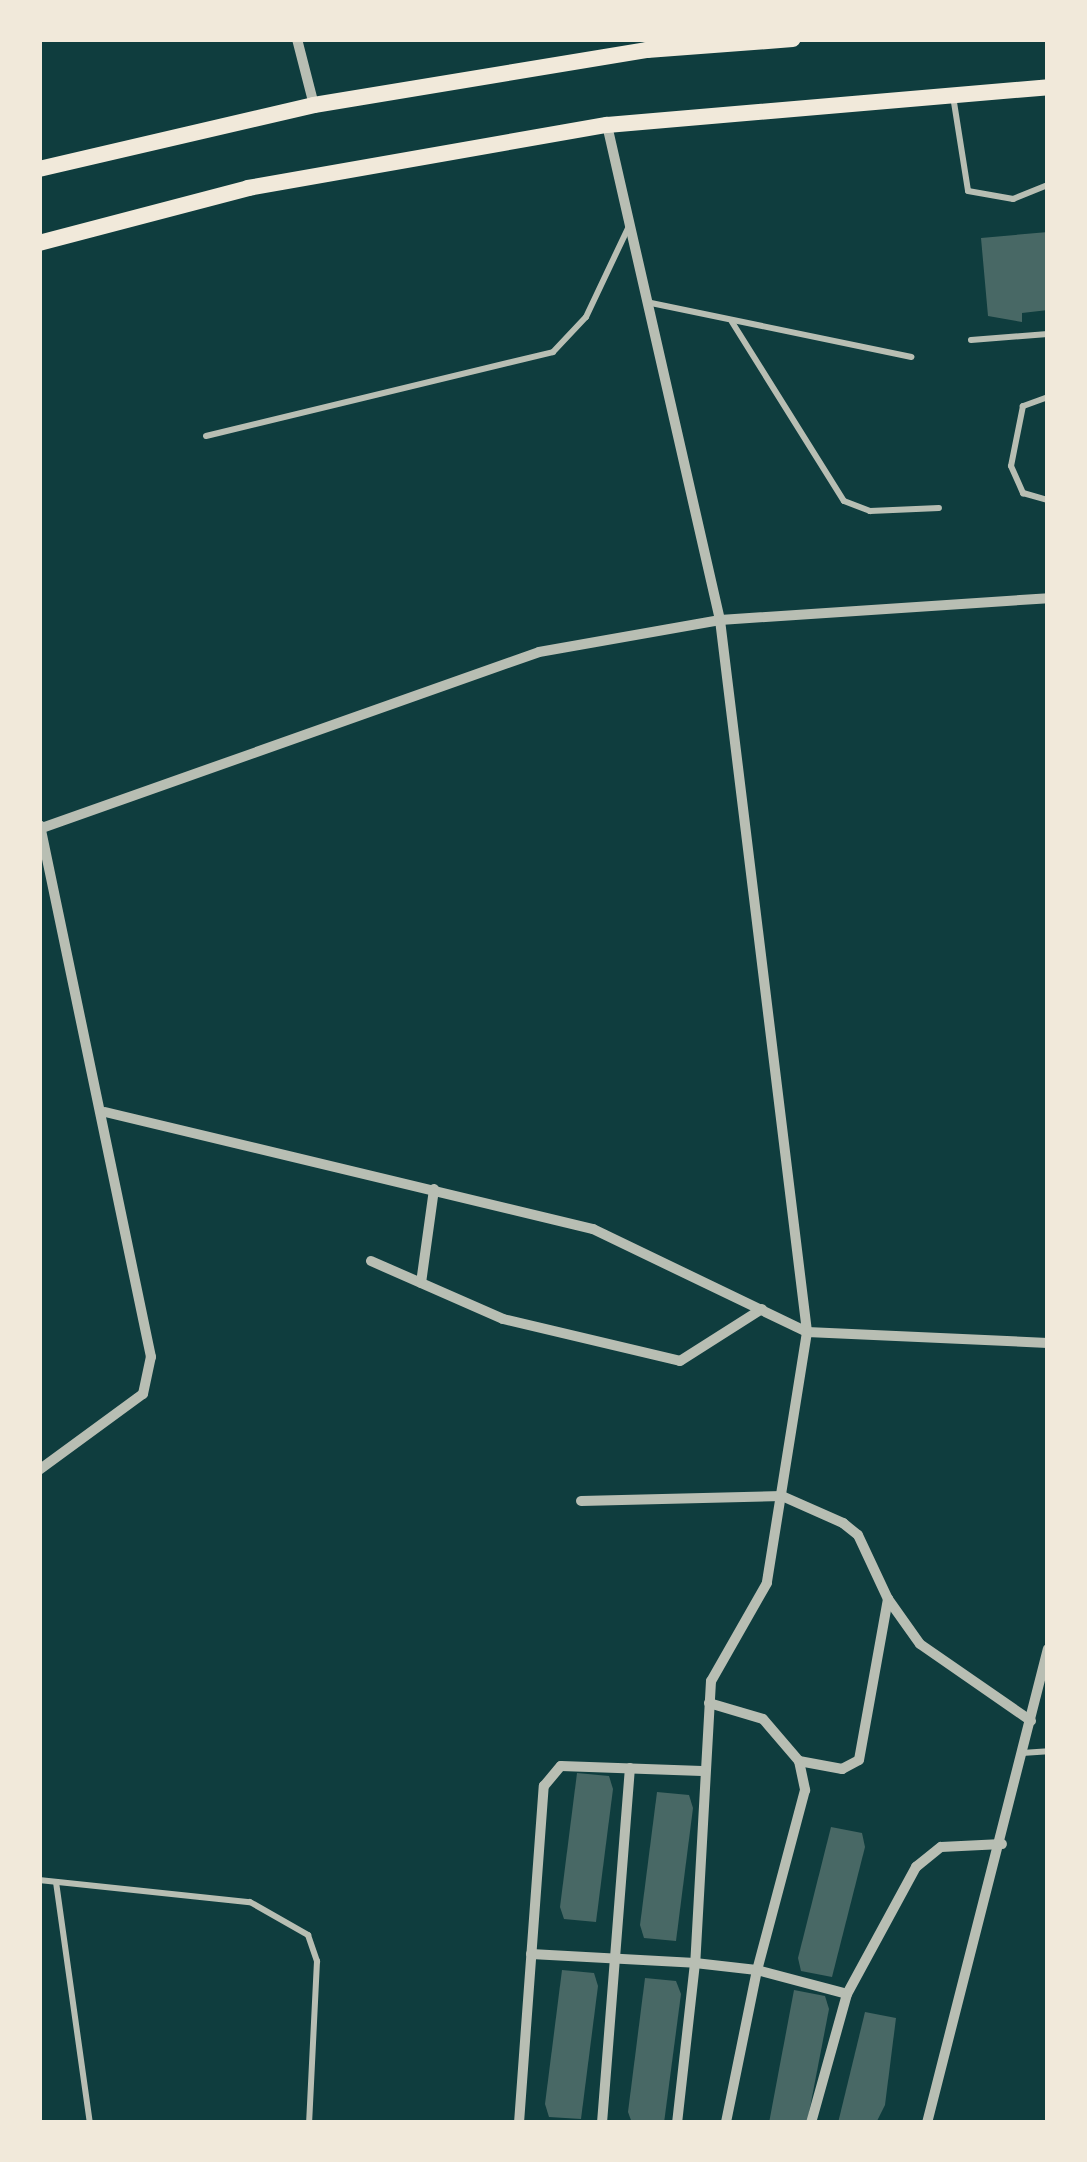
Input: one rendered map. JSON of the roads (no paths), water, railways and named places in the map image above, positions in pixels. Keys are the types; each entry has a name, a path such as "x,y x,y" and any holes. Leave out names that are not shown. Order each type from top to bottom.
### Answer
{"main road":[{"path":"39,169 314,105 647,50 793,39"},
{"path":"39,244 248,188 607,125 1048,87"}],"street":[{"path":"297,39 314,105"},
{"path":"607,125 720,620 807,1332 767,1583 718,1657 709,1703 695,1963 677,2123"},
{"path":"39,1470 127,1409 151,1376 105,1112 40,826 503,662 720,620 1048,598"},
{"path":"105,1112 593,1229 807,1332 1048,1343"},
{"path":"421,1283 434,1189"},
{"path":"371,1261 564,1338 680,1361 762,1309"},
{"path":"581,1501 782,1496 858,1535 888,1600 920,1644 1031,1721"},
{"path":"799,1761 842,1769 859,1760 888,1600"},
{"path":"927,2123 1048,1649"},
{"path":"709,1703 763,1719 799,1761 804,1807 757,1970 726,2123"},
{"path":"519,2123 544,1786 561,1766 702,1771"},
{"path":"602,2123 630,1768"},
{"path":"811,2123 847,1994 927,1854 1001,1844"},
{"path":"531,1954 757,1970 847,1994"}],"lane":[{"path":"953,94 968,191 1013,199 1048,185"},
{"path":"206,436 553,352 586,317 630,223"},
{"path":"648,302 911,357"},
{"path":"732,322 844,501 870,511 939,508"},
{"path":"971,340 1048,334"},
{"path":"1048,397 1023,406 1011,466 1023,493 1048,500"},
{"path":"1022,1753 1048,1751"},
{"path":"39,1880 250,1902 308,1935 317,1961 309,2123"},
{"path":"56,1882 90,2123"}]}
